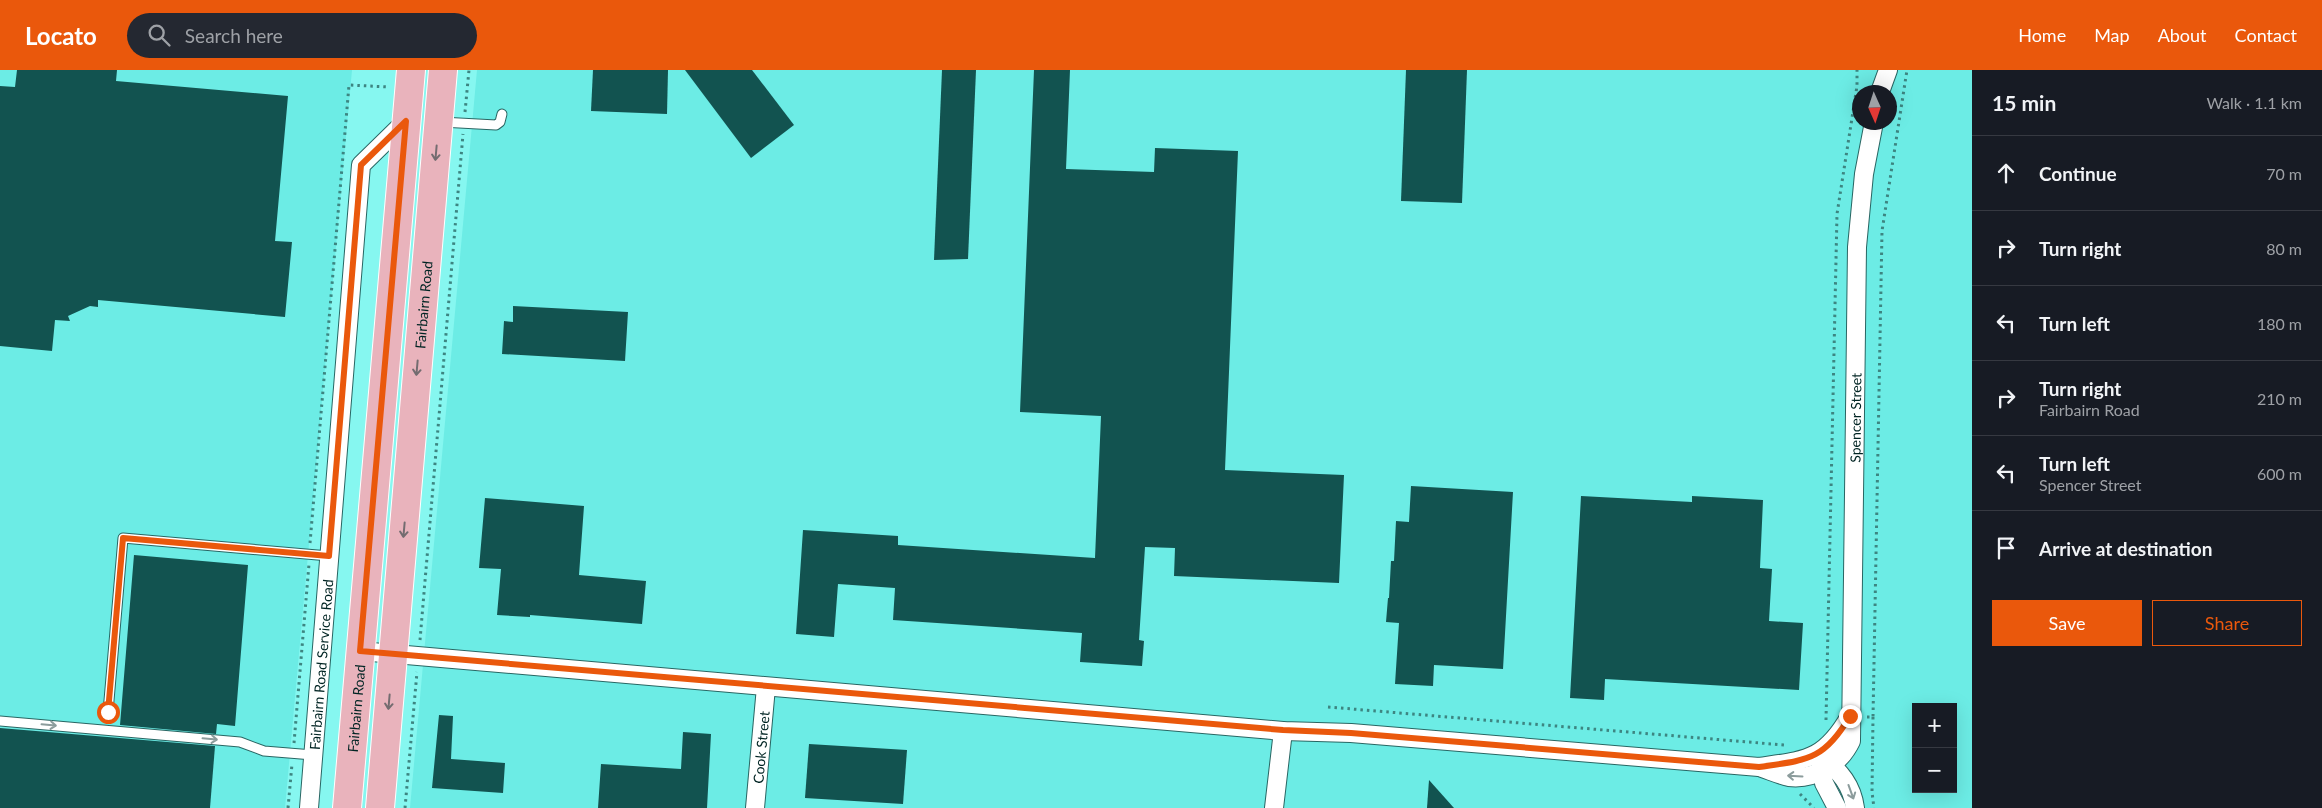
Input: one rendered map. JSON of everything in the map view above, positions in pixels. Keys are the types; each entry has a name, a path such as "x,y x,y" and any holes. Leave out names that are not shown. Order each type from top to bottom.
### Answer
{"main road":[{"name":"Fairbairn Road","path":"347,808 411,70"},
{"name":"Fairbairn Road","path":"380,808 406,654 451,123 443,70"}],"street":[{"name":"Fairbairn Road Service Road","path":"308,808 361,165 406,121"},
{"name":"Spencer Street","path":"1850,716 1857,247 1864,174 1872,130"},
{"path":"360,651 1283,730 1361,734 1759,767 1800,761 1824,763 1848,784 1855,808"},
{"name":"Cook Street","path":"756,808 766,686"},
{"path":"1837,808 1824,783 1824,763 1850,716"},
{"path":"1274,808 1283,730"}],"lane":[{"path":"451,123 496,125 500,122 502,114"},
{"path":"108,712 123,538 329,556"},
{"path":"0,721 240,742 264,751 313,755"}],"path":[{"path":"406,808 406,654 451,123 469,70"},
{"path":"1824,726 1827,716 1837,214 1857,86 1857,70"},
{"path":"1874,808 1872,792 1873,717 1882,231 1907,70"},
{"path":"1328,707 1793,746"},
{"path":"1850,716 1873,717"}],"shaded area":[{"path":"0,70 352,70 285,808 0,808"},
{"path":"477,70 1972,70 1972,808 410,808"}],"building":[{"path":"17,70 117,70 116,81 288,96 275,241 292,242 285,317 98,300 98,307 90,306 68,316 70,321 55,320 52,351 0,346 0,86 15,87"},
{"path":"593,70 668,70 667,114 591,111"},
{"path":"685,70 752,70 794,125 751,158"},
{"path":"942,70 976,70 968,259 934,260"},
{"path":"1034,70 1070,70 1066,169 1154,172 1155,148 1238,151 1225,470 1344,475 1339,583 1174,576 1175,548 1145,547 1139,640 1144,641 1142,666 1080,662 1082,633 893,620 895,588 838,584 834,637 796,634 803,530 898,536 898,545 1095,558 1101,416 1020,412"},
{"path":"1406,70 1467,70 1462,203 1401,201"},
{"path":"513,306 628,312 625,361 502,354 504,321 513,322"},
{"path":"1411,486 1513,492 1503,669 1434,665 1433,686 1395,684 1399,623 1386,622 1391,561 1394,561 1396,521 1409,522"},
{"path":"1581,496 1692,502 1692,496 1763,500 1760,568 1772,569 1769,621 1803,623 1799,690 1605,679 1604,700 1570,698"},
{"path":"485,498 584,506 579,575 646,581 642,624 530,615 530,617 497,615 501,569 479,568"},
{"path":"134,555 248,565 235,726 217,724 216,734 120,725"},
{"path":"439,715 453,716 451,759 505,763 503,793 432,788"},
{"path":"0,728 215,746 210,808 0,808"},
{"path":"683,732 711,734 707,808 598,808 601,764 681,769"},
{"path":"809,744 907,750 903,804 805,798"},
{"path":"1429,780 1454,808 1427,808"}],"route":[{"path":"108,712 123,538 329,556 361,165 406,121 360,651 1283,730 1351,733 1759,767 1800,761 1819,753 1840,734 1850,716"}]}
